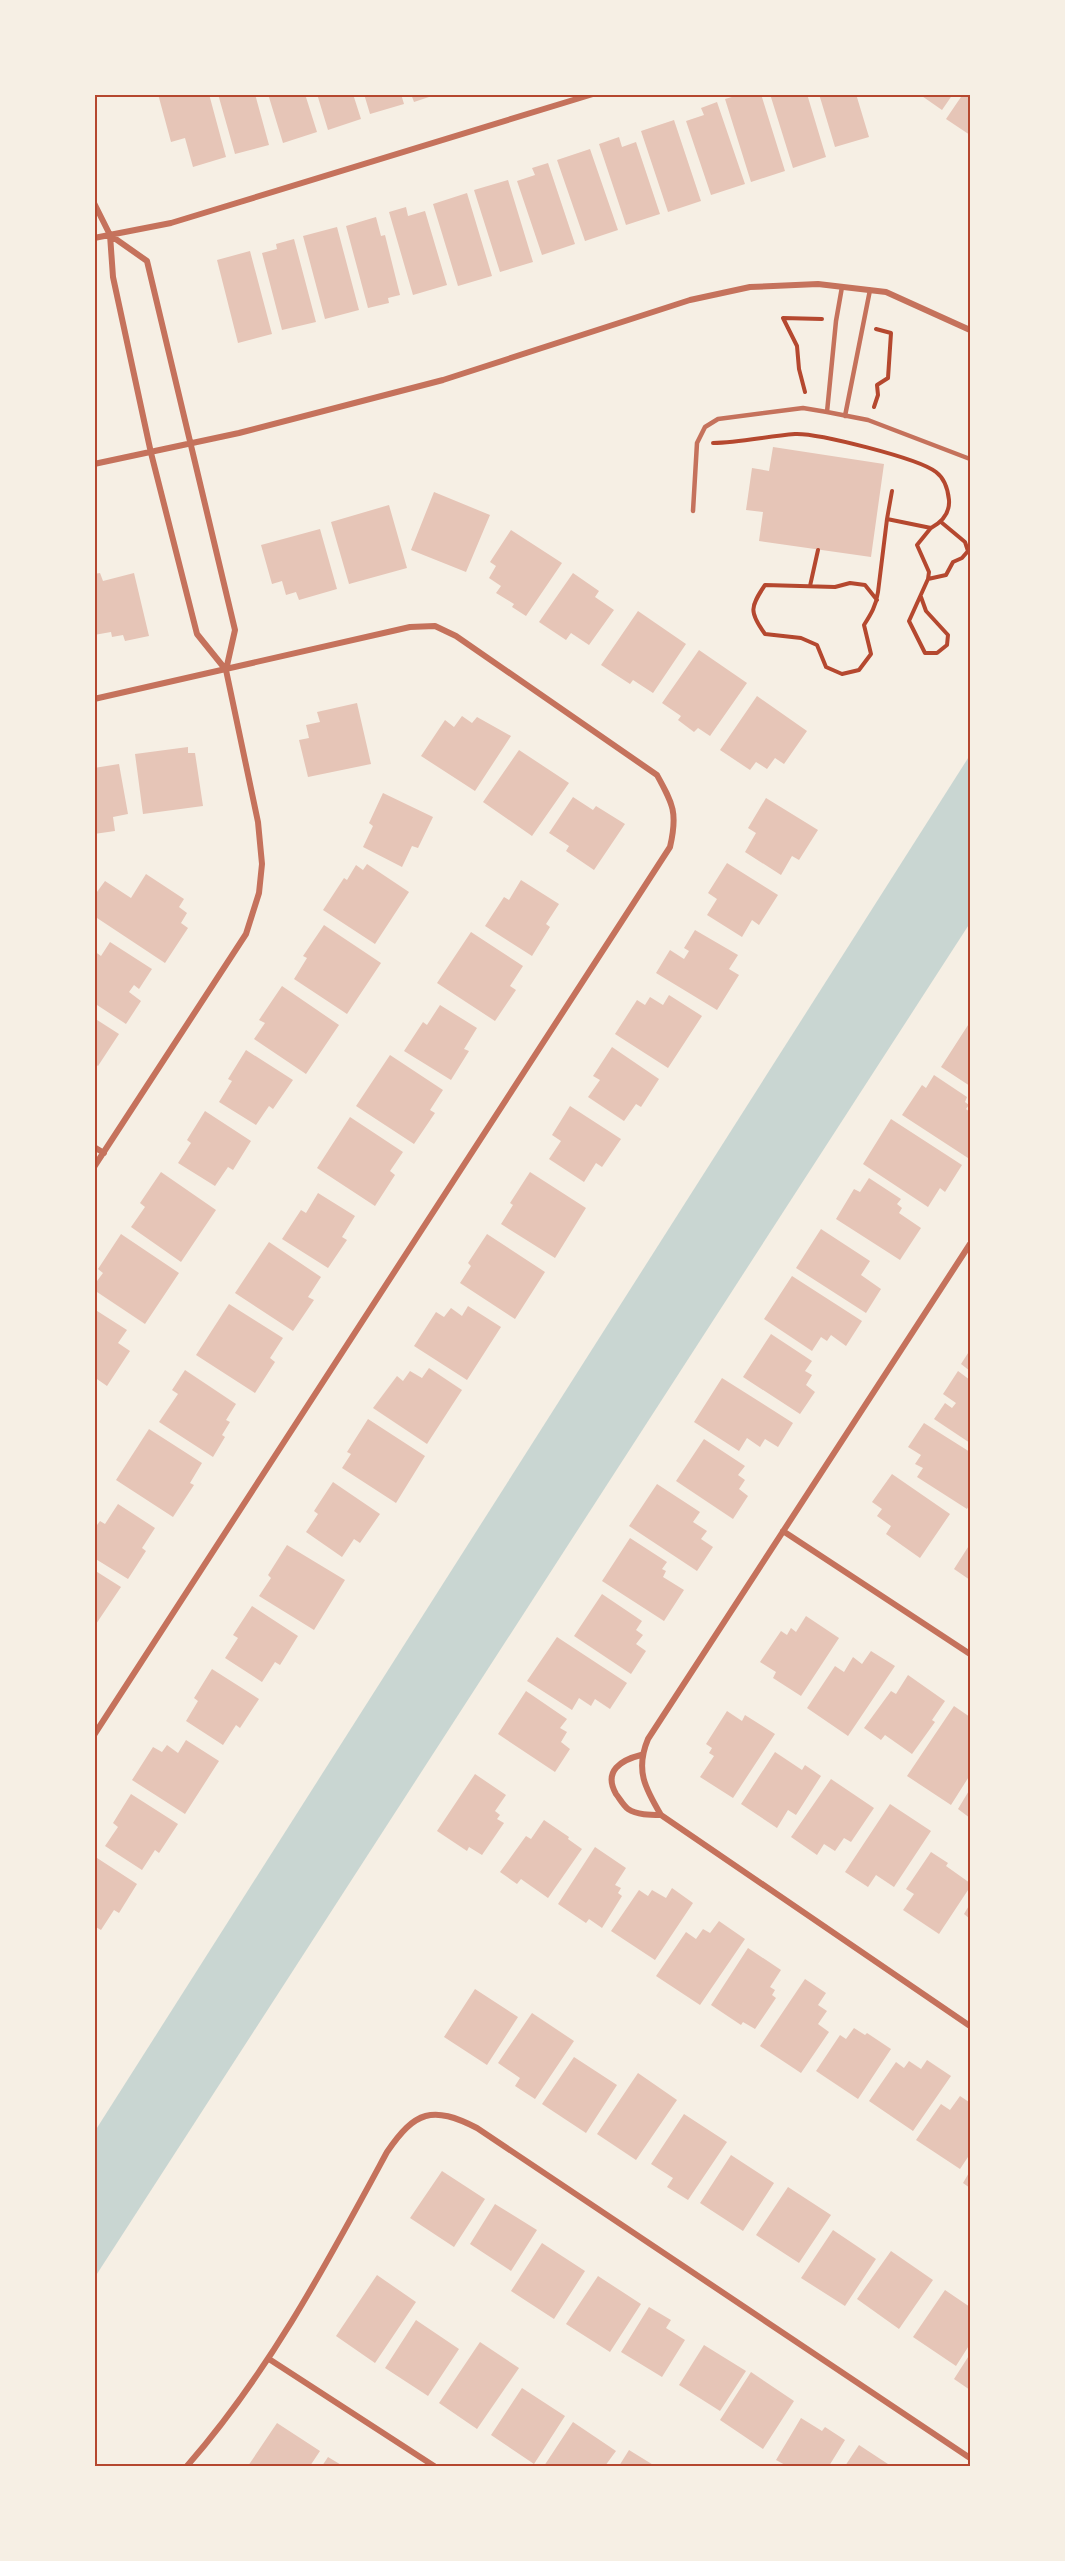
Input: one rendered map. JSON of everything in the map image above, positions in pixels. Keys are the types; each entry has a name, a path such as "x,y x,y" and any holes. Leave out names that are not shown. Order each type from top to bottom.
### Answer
{"street":[{"path":"94,238 171,223 593,94"},
{"path":"94,203 110,235 113,277 151,453 198,634 226,670"},
{"path":"94,1167 246,934 259,893 262,864 258,822 226,670 235,630 147,261 110,235"},
{"path":"94,464 189,444 443,380 690,300 750,287 818,284 886,292 970,330"},
{"path":"94,699 410,627 435,626 456,636 657,775 671,801 675,825 670,847 94,1735"},
{"path":"94,1147 104,1153"},
{"path":"970,1244 648,1738 641,1755 644,1785 661,1815 970,2026"},
{"path":"783,1531 970,1654"},
{"path":"641,1755 625,1759 616,1766 611,1779 614,1790 630,1810 642,1814 661,1815"},
{"path":"187,2466 224,2422 304,2305 399,2134 416,2120 436,2113 455,2117 477,2128 970,2458"},
{"path":"269,2359 434,2466"}],"lane":[{"path":"827,412 836,321 842,287"},
{"path":"845,416 870,290"},
{"path":"693,511 697,443 705,427 718,418 803,408 868,420 970,459"}],"path":[{"path":"697,443 738,443 797,434 887,451 936,472 948,489 950,508 941,522 931,528 917,545 929,572 921,597 909,621 925,653 936,653 947,645 948,635 926,611 921,597"},
{"path":"877,600 865,585 850,583 835,587 765,585 754,601 753,617 765,634 801,638 816,645 826,667 842,674 859,670 872,654 864,625 875,608 877,600 892,491"},
{"path":"887,519 931,528"},
{"path":"928,579 946,575 953,561 962,558 968,551 966,542 941,522"},
{"path":"810,586 818,550"}],"shaded area":[{"path":"970,755 970,923 95,2277 95,2131"}],"building":[{"path":"158,94 209,94 226,157 193,167 185,138 171,142"},
{"path":"218,94 255,94 269,145 235,154"},
{"path":"268,94 305,94 317,132 283,143"},
{"path":"317,94 353,94 361,119 328,130"},
{"path":"364,94 401,94 404,104 370,114"},
{"path":"411,94 435,94 435,95 414,102"},
{"path":"742,94 761,94 785,171 751,182 725,99"},
{"path":"770,94 807,94 826,157 793,168"},
{"path":"819,94 856,94 869,137 835,147"},
{"path":"919,94 953,94 942,110"},
{"path":"963,94 970,94 970,135 946,119"},
{"path":"717,102 745,184 711,195 686,121 704,115 701,108"},
{"path":"674,120 701,201 668,212 641,131"},
{"path":"619,137 622,147 636,142 660,214 626,225 599,144"},
{"path":"590,149 618,230 585,241 557,160"},
{"path":"548,163 575,244 542,255 517,181 535,175 532,168"},
{"path":"508,180 533,262 500,272 474,190"},
{"path":"467,193 492,276 458,286 433,204"},
{"path":"406,207 408,216 425,211 447,285 413,295 389,212"},
{"path":"376,217 381,236 385,235 400,295 388,298 389,303 368,308 346,226"},
{"path":"337,227 359,310 325,319 303,236"},
{"path":"294,239 316,322 282,330 262,253 277,249 276,244"},
{"path":"250,251 272,334 238,343 217,260"},
{"path":"773,447 884,464 871,557 759,541 763,512 746,510 752,468 769,471"},
{"path":"434,492 490,515 466,572 411,550"},
{"path":"389,505 407,568 349,584 331,522"},
{"path":"320,529 337,589 299,600 296,592 286,595 282,581 272,584 261,545"},
{"path":"511,530 562,563 526,616 512,607 514,604 496,593 501,586 489,578 496,566 490,562"},
{"path":"100,573 103,581 134,573 149,636 125,641 123,635 112,637 111,632 94,635 94,574"},
{"path":"573,573 599,591 595,597 614,610 589,645 571,633 566,640 539,622"},
{"path":"638,611 686,644 653,693 633,680 630,684 601,665"},
{"path":"699,650 747,683 710,736 698,728 694,732 678,720 681,716 662,703"},
{"path":"757,696 807,731 784,764 775,758 767,769 756,762 750,770 720,750"},
{"path":"357,703 371,764 308,777 299,740 309,738 306,725 320,722 317,712"},
{"path":"462,716 472,723 477,717 511,736 475,791 421,756 445,720 454,727"},
{"path":"188,747 188,753 195,753 203,806 143,814 135,754"},
{"path":"519,750 569,783 532,836 483,802"},
{"path":"119,764 128,814 113,817 115,831 94,834 94,768"},
{"path":"383,793 433,817 418,848 412,846 402,867 363,847 373,826 369,823"},
{"path":"573,797 593,810 596,806 625,824 594,870 566,851 569,846 549,833"},
{"path":"766,798 818,830 799,860 792,856 781,875 745,852 756,833 748,828"},
{"path":"727,863 778,895 759,925 752,920 742,937 707,915 717,899 708,893"},
{"path":"367,864 409,892 375,944 323,910 344,878 347,880 356,865 363,870"},
{"path":"146,874 184,899 179,907 187,913 181,923 188,928 165,963 94,916 94,896 105,881 131,898"},
{"path":"521,880 559,904 546,924 550,927 532,956 485,926 504,897 509,900"},
{"path":"324,925 381,963 347,1014 294,979 307,958 303,956"},
{"path":"695,930 738,955 729,969 739,975 717,1010 656,973 670,950 684,959 689,951 684,948"},
{"path":"471,932 523,966 510,986 516,990 495,1021 437,983"},
{"path":"110,942 152,969 139,989 134,985 129,992 141,1001 126,1024 94,1003 94,951 101,956"},
{"path":"282,986 339,1025 306,1074 254,1039 265,1023 259,1020"},
{"path":"669,995 702,1016 668,1068 615,1034 637,1000 645,1005 650,997 663,1005"},
{"path":"440,1005 477,1028 464,1049 469,1051 451,1080 404,1051 423,1022 427,1025"},
{"path":"94,1018 119,1034 98,1066 94,1063"},
{"path":"970,1022 970,1086 941,1067"},
{"path":"612,1047 659,1079 641,1107 636,1104 624,1121 588,1097 600,1080 593,1076"},
{"path":"246,1050 293,1080 273,1109 269,1106 256,1125 219,1102 232,1081 228,1079"},
{"path":"390,1055 443,1090 430,1110 435,1113 414,1144 356,1106"},
{"path":"934,1075 967,1097 965,1102 969,1105 966,1109 970,1112 968,1158 902,1115 922,1085 926,1088"},
{"path":"570,1106 621,1139 602,1167 596,1163 584,1182 549,1159 561,1141 552,1135"},
{"path":"205,1111 251,1141 233,1170 228,1167 215,1186 178,1163 191,1143 187,1140"},
{"path":"350,1117 403,1152 390,1171 395,1175 375,1206 317,1168"},
{"path":"891,1119 962,1165 945,1192 940,1188 928,1207 863,1164"},
{"path":"161,1172 216,1210 181,1262 131,1227 145,1207 140,1203"},
{"path":"530,1172 586,1208 555,1258 501,1224 513,1205 510,1203"},
{"path":"869,1178 901,1199 897,1204 902,1208 899,1213 921,1228 900,1260 836,1219 854,1189 860,1192"},
{"path":"318,1193 355,1216 342,1237 347,1240 328,1268 282,1239 301,1210 306,1213"},
{"path":"821,1229 870,1261 861,1275 881,1289 866,1313 796,1268"},
{"path":"121,1234 179,1273 145,1324 94,1290 94,1285 103,1273 98,1269"},
{"path":"487,1234 545,1272 515,1319 460,1283 471,1266 468,1263"},
{"path":"269,1242 321,1277 308,1297 314,1300 293,1331 235,1293"},
{"path":"792,1276 862,1321 846,1346 831,1335 827,1341 821,1337 812,1351 764,1319"},
{"path":"229,1304 283,1338 270,1358 275,1362 255,1393 196,1355"},
{"path":"468,1306 501,1327 467,1380 414,1346 436,1312 444,1317 451,1308 462,1316"},
{"path":"94,1309 127,1330 118,1343 130,1351 107,1386 94,1377"},
{"path":"771,1334 812,1361 805,1371 812,1375 806,1385 815,1392 800,1414 743,1377"},
{"path":"970,1350 970,1371 961,1364"},
{"path":"429,1368 462,1390 427,1444 373,1408 397,1376 403,1381 410,1371 422,1378"},
{"path":"185,1370 236,1404 226,1420 230,1422 222,1435 225,1437 213,1457 159,1422 178,1394 172,1390"},
{"path":"958,1371 970,1380 970,1443 934,1419 945,1403 952,1408 956,1403 943,1394"},
{"path":"722,1378 793,1423 778,1447 765,1439 760,1447 747,1438 739,1451 694,1422"},
{"path":"368,1419 425,1456 396,1503 342,1468 351,1454 347,1452"},
{"path":"924,1423 970,1452 970,1504 967,1509 917,1477 923,1468 915,1464 921,1455 908,1447"},
{"path":"149,1429 202,1463 190,1483 194,1485 173,1517 116,1480"},
{"path":"704,1439 745,1466 738,1475 745,1480 739,1489 748,1496 733,1519 676,1481"},
{"path":"892,1474 950,1514 920,1558 886,1534 891,1526 877,1516 882,1509 872,1502"},
{"path":"333,1482 380,1514 360,1543 354,1539 342,1557 306,1532 318,1514 314,1511"},
{"path":"657,1484 700,1512 693,1522 707,1531 701,1539 713,1547 697,1571 629,1526"},
{"path":"118,1504 155,1528 142,1548 146,1551 128,1579 94,1558 94,1529 100,1521 105,1524"},
{"path":"630,1538 667,1562 662,1569 666,1571 663,1577 684,1590 664,1621 602,1581"},
{"path":"970,1544 970,1580 954,1569"},
{"path":"287,1545 345,1580 314,1630 259,1596 271,1578 268,1575"},
{"path":"94,1570 121,1587 94,1627"},
{"path":"602,1594 642,1621 636,1630 643,1635 636,1644 646,1651 631,1674 574,1636"},
{"path":"252,1606 298,1636 280,1665 275,1662 262,1682 225,1658 238,1638 233,1635"},
{"path":"806,1616 839,1638 801,1696 773,1678 776,1672 760,1662 781,1631 787,1635 791,1628 796,1632"},
{"path":"557,1637 627,1683 610,1709 595,1699 591,1706 579,1698 572,1710 527,1681"},
{"path":"871,1651 895,1666 848,1736 807,1708 835,1666 844,1672 853,1657 862,1664"},
{"path":"212,1669 259,1699 240,1728 236,1725 223,1745 186,1721 198,1701 194,1698"},
{"path":"908,1675 945,1701 932,1720 935,1722 912,1754 885,1735 881,1740 864,1728 891,1691 896,1694"},
{"path":"526,1691 567,1719 560,1728 567,1732 561,1742 570,1749 555,1772 498,1734"},
{"path":"954,1706 970,1717 970,1775 951,1805 907,1776"},
{"path":"727,1711 742,1721 745,1715 775,1734 733,1798 700,1777 714,1756 709,1753 712,1748 706,1744"},
{"path":"186,1740 219,1761 185,1814 132,1780 153,1747 162,1752 167,1745 178,1753"},
{"path":"775,1752 802,1770 805,1765 821,1776 796,1815 788,1810 777,1828 741,1804"},
{"path":"475,1774 506,1795 495,1811 500,1815 497,1819 504,1823 482,1855 469,1847 467,1851 437,1831"},
{"path":"831,1779 874,1808 851,1842 844,1838 835,1851 824,1844 817,1855 791,1837"},
{"path":"970,1789 970,1818 958,1809"},
{"path":"131,1794 178,1824 159,1853 155,1850 142,1870 105,1846 118,1827 113,1823"},
{"path":"890,1804 931,1831 894,1887 876,1875 868,1887 845,1872"},
{"path":"544,1820 582,1849 548,1898 521,1879 517,1884 500,1872 526,1836 531,1839"},
{"path":"595,1847 626,1868 615,1885 621,1888 618,1893 622,1896 602,1928 589,1919 586,1923 558,1904"},
{"path":"931,1852 948,1863 946,1866 970,1883 970,1887 939,1934 903,1910 914,1894 906,1889"},
{"path":"94,1856 137,1884 119,1913 114,1910 101,1930 94,1926"},
{"path":"672,1888 693,1903 655,1960 611,1931 639,1890 648,1896 652,1890 666,1898"},
{"path":"970,1904 970,1919 964,1914"},
{"path":"719,1921 745,1939 700,2005 656,1976 686,1932 696,1939 703,1929 710,1933"},
{"path":"748,1948 781,1970 770,1987 775,1990 772,1995 776,1998 755,2029 743,2022 741,2025 711,2005"},
{"path":"805,1979 826,1993 818,2005 827,2011 818,2024 829,2032 801,2073 760,2046"},
{"path":"475,1989 518,2017 487,2065 444,2037"},
{"path":"532,2013 574,2041 535,2099 515,2086 520,2078 498,2063"},
{"path":"854,2028 865,2035 867,2033 891,2049 858,2099 816,2071 840,2035 846,2039"},
{"path":"574,2057 617,2085 586,2133 542,2104"},
{"path":"927,2060 951,2076 913,2131 869,2101 896,2062 904,2068 909,2061 921,2069"},
{"path":"638,2073 677,2100 636,2160 597,2134"},
{"path":"960,2096 969,2102 970,2099 970,2154 960,2169 916,2140 941,2104 950,2110"},
{"path":"684,2114 727,2142 688,2200 667,2187 673,2178 651,2164"},
{"path":"731,2155 774,2183 743,2231 700,2203"},
{"path":"442,2171 485,2199 454,2247 410,2218"},
{"path":"970,2171 970,2188 963,2183"},
{"path":"788,2187 831,2215 799,2263 756,2235"},
{"path":"495,2204 537,2230 511,2271 470,2244"},
{"path":"833,2230 876,2259 845,2306 801,2278"},
{"path":"542,2243 585,2271 554,2319 511,2291"},
{"path":"891,2251 933,2280 899,2329 857,2299"},
{"path":"377,2275 416,2302 375,2363 336,2336"},
{"path":"598,2276 641,2304 610,2352 566,2324"},
{"path":"945,2290 970,2307 970,2344 956,2366 913,2337"},
{"path":"649,2307 671,2320 666,2328 685,2340 662,2377 621,2352"},
{"path":"416,2320 459,2349 428,2396 385,2368"},
{"path":"480,2342 519,2368 477,2429 439,2403"},
{"path":"704,2345 746,2371 720,2411 679,2385"},
{"path":"970,2354 970,2390 954,2379"},
{"path":"751,2372 794,2401 763,2449 720,2420"},
{"path":"522,2388 565,2416 534,2464 491,2435"},
{"path":"801,2418 822,2431 825,2427 845,2440 829,2466 787,2466 776,2460"},
{"path":"573,2422 616,2451 605,2466 544,2466"},
{"path":"277,2423 320,2451 310,2466 248,2466"},
{"path":"859,2445 891,2466 845,2466"},
{"path":"629,2450 655,2466 619,2466"},
{"path":"328,2457 343,2466 322,2466"}]}
